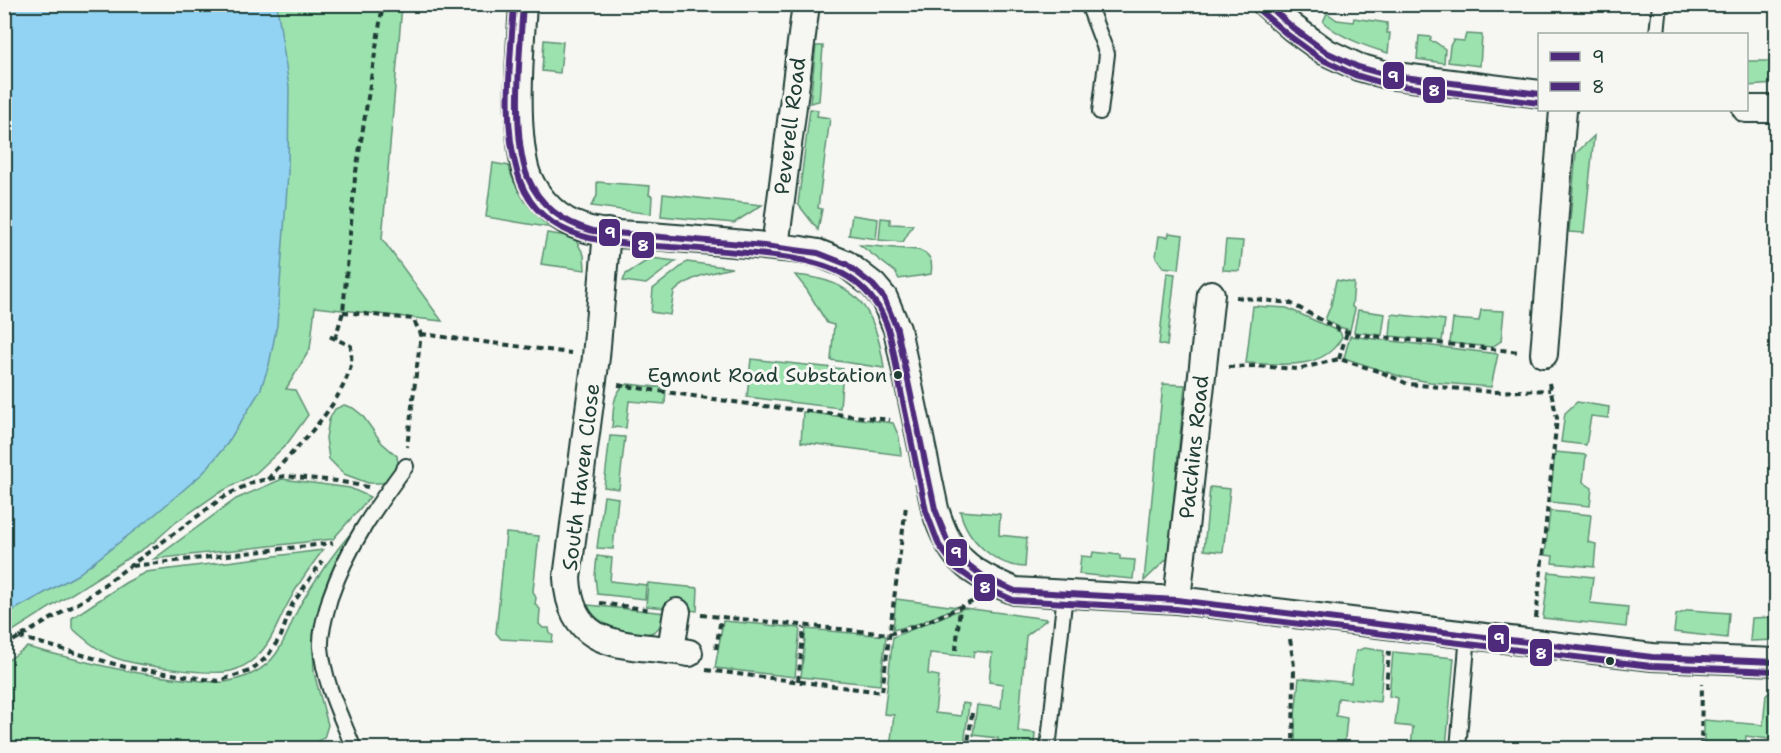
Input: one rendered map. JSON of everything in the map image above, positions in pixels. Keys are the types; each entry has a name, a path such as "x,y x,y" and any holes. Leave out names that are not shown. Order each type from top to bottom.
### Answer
{"street":[{"path":"523,4 520,127 525,169 540,197 562,218 575,225 607,232 818,253 846,264 867,280 884,298 897,329 935,509 943,534 959,558 993,583 1015,591 1177,600 1652,657 1776,662"},
{"name":"Peverell Road","path":"775,247 806,4"},
{"path":"1266,4 1293,28 1326,52 1358,67 1387,75 1538,94"},
{"path":"1748,109 1776,109"},
{"path":"1544,354 1563,111"},
{"name":"South Haven Close","path":"607,232 596,357 567,578 568,598 579,621 593,634 611,642 680,651"},
{"name":"Patchins Road","path":"1177,600 1211,294"},
{"path":"677,612 680,651"}],"lane":[{"path":"1088,4 1107,54 1100,112"},
{"path":"1657,33 1660,4"},
{"path":"352,744 328,687 321,646 325,615 348,551 368,518 406,466"},
{"path":"1049,740 1065,594"},
{"path":"1458,748 1467,636"}],"path":[{"path":"335,339 343,312 355,178 383,4"},
{"path":"1211,294 1290,303 1347,332 1544,354 1557,418 1533,643"},
{"path":"343,312 413,319 421,334 406,466"},
{"path":"1339,359 1347,332"},
{"path":"421,334 596,357 615,384 755,405 918,423"},
{"path":"267,479 318,423 338,396 351,367 351,346 329,336"},
{"path":"1203,368 1256,366 1298,369 1339,359 1381,372 1408,384 1493,392 1550,390"},
{"path":"4,646 82,601 225,496 253,482 285,476 371,488"},
{"path":"680,651 704,669 882,692 906,506"},
{"path":"130,566 336,543 331,549"},
{"path":"19,638 125,667 218,681 250,671 267,657 281,636 292,605 324,557"},
{"path":"568,598 721,618 889,634 918,626 1005,587"},
{"path":"956,650 960,607"},
{"path":"1290,614 1290,640 1294,666 1293,748"},
{"path":"713,670 721,618"},
{"path":"1386,688 1391,626"},
{"path":"798,681 804,627"},
{"path":"1701,748 1702,659"},
{"path":"972,713 968,743 1022,748"}],"green space":[{"path":"5,5 402,5 382,239 442,321 315,307 310,349 286,389 295,390 308,415 287,444 256,473 217,494 175,523 154,542 5,636"},
{"path":"1327,13 1337,20 1353,22 1354,18 1387,23 1387,33 1390,33 1388,53 1354,41 1337,32 1323,22"},
{"path":"1466,34 1482,35 1480,66 1448,62 1453,40 1464,41"},
{"path":"1419,36 1431,37 1430,41 1445,49 1444,63 1417,59"},
{"path":"544,40 563,42 560,73 542,71"},
{"path":"816,46 823,46 819,101 810,103"},
{"path":"1748,61 1776,61 1776,84 1748,86"},
{"path":"810,109 818,110 817,116 830,118 818,208 822,209 818,230 798,204"},
{"path":"1594,136 1584,233 1569,232 1576,153"},
{"path":"493,163 509,166 521,194 559,229 486,217"},
{"path":"597,182 650,186 651,214 591,206 597,196"},
{"path":"663,194 762,205 734,223 661,216"},
{"path":"852,215 878,219 876,239 849,235"},
{"path":"881,218 890,219 890,224 913,225 903,242 879,240"},
{"path":"547,233 574,237 584,255 585,270 541,264"},
{"path":"1169,233 1183,235 1179,269 1163,267 1156,257 1159,236 1168,237"},
{"path":"1226,240 1243,241 1240,271 1223,270"},
{"path":"860,245 918,250 930,259 931,274 899,279 895,272"},
{"path":"651,258 676,261 646,284 623,281 626,274"},
{"path":"687,262 732,268 701,276 680,287 674,292 670,315 651,312 653,289"},
{"path":"1167,273 1175,274 1167,346 1159,344"},
{"path":"795,275 834,283 860,301 875,329 884,368 831,360 834,325 827,323"},
{"path":"1336,280 1354,283 1352,307 1355,309 1350,330 1325,320 1331,305"},
{"path":"1253,306 1287,308 1340,332 1342,337 1324,356 1312,361 1300,364 1246,363"},
{"path":"1358,310 1385,314 1382,335 1354,332"},
{"path":"1481,310 1504,311 1501,341 1492,347 1450,343 1453,319 1479,321"},
{"path":"1392,314 1445,320 1442,341 1390,336"},
{"path":"1350,336 1498,354 1491,387 1430,382 1402,377 1344,358"},
{"path":"751,359 843,369 840,408 747,397"},
{"path":"628,384 666,388 665,404 629,401 626,428 612,427 616,396"},
{"path":"1163,384 1185,385 1168,558 1144,581"},
{"path":"1577,402 1609,407 1608,418 1591,416 1586,445 1561,442 1565,413"},
{"path":"344,405 362,415 382,443 397,456 398,464 395,472 384,483 368,483 344,474 329,459 326,438 329,420 335,409"},
{"path":"803,412 893,423 899,437 901,455 801,442"},
{"path":"610,436 625,437 619,489 604,487"},
{"path":"1555,452 1586,455 1583,482 1592,488 1590,506 1550,502"},
{"path":"282,479 350,488 370,497 333,539 154,559 236,499"},
{"path":"1210,487 1230,489 1223,552 1204,550"},
{"path":"604,496 618,498 613,549 597,548"},
{"path":"960,511 1000,514 999,535 1027,538 1025,567 1003,562 984,550 969,532"},
{"path":"1550,511 1591,515 1588,542 1596,544 1594,567 1552,563 1553,556 1545,555"},
{"path":"506,533 539,536 533,591 536,598 535,604 540,609 539,624 543,628 549,628 550,634 553,635 552,642 501,639 496,633"},
{"path":"350,534 319,609 313,644 314,673 328,725 324,738 318,741 317,748 5,748 4,663 27,647 109,667 172,678 221,682 246,676 259,670 276,654 300,605"},
{"path":"323,550 294,592 261,653 234,670 190,671 123,660 102,651 72,628 72,618 146,572"},
{"path":"1093,552 1120,555 1120,559 1135,560 1133,579 1079,574 1081,556 1092,557"},
{"path":"597,556 612,558 610,581 646,585 645,599 597,594 595,576"},
{"path":"1549,572 1593,577 1590,603 1628,607 1626,627 1543,618"},
{"path":"648,583 698,588 697,611 646,606"},
{"path":"896,599 957,607 920,623 893,630"},
{"path":"588,605 666,613 656,630 646,634 636,634 606,624 592,612"},
{"path":"964,608 1047,619 1026,636 1018,731 1035,733 1034,747 998,744 998,738 973,735 977,705 1001,708 1003,684 989,682 992,653 974,651 973,657 930,653 928,674 939,676 935,713 961,716 962,703 969,704 964,746 988,748 890,748 894,715 884,714 893,637"},
{"path":"1689,610 1729,613 1727,638 1674,632 1676,615"},
{"path":"1776,617 1776,640 1750,641 1752,618"},
{"path":"723,621 800,628 795,677 715,668"},
{"path":"806,629 886,636 880,685 801,677"},
{"path":"1364,648 1384,651 1380,702 1338,698 1336,716 1347,718 1344,748 1295,748 1295,716 1299,678 1351,683 1355,654"},
{"path":"1393,652 1454,658 1446,748 1411,748 1413,727 1395,725 1398,698 1389,696"},
{"path":"1776,689 1776,740 1746,736 1745,748 1704,748 1704,720 1763,725 1766,695"}],"water":[{"path":"5,4 277,5 289,87 288,174 277,325 269,365 260,391 227,444 203,473 152,517 77,575 5,615"}],"transit line":[{"name":"8","path":"514,4 509,88 512,151 527,195 541,213 558,226 579,235 601,240 802,260 842,273 854,281 880,309 888,329 926,511 939,545 956,568 980,585 1013,600 1176,609 1651,666 1776,671"},
{"name":"9","path":"523,4 518,117 523,160 528,178 539,197 563,218 593,231 818,253 846,264 873,285 884,298 897,329 935,509 947,540 963,561 984,577 1015,591 1177,600 1652,657 1776,662"},
{"name":"9","path":"1267,4 1293,28 1326,52 1358,67 1387,75 1538,94"},
{"name":"8","path":"1260,11 1321,59 1355,75 1386,84 1538,103"}],"place":[{"name":"Egmont Road Substation","path":"898,375"}]}
